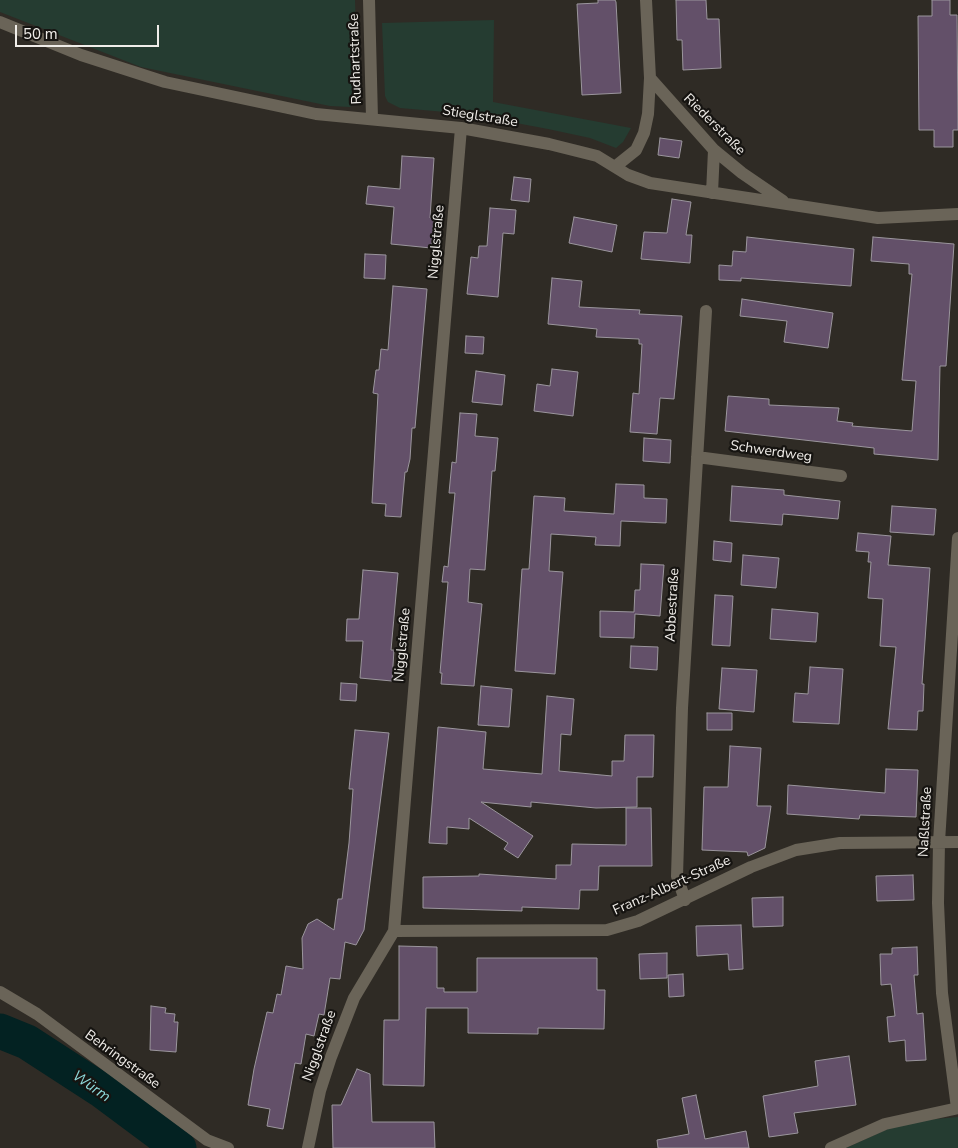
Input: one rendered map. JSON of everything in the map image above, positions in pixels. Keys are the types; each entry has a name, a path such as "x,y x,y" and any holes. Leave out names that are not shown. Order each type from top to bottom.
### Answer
{"street":[{"name":"Rudhartstraße","path":"369,0 372,118"},
{"path":"616,166 630,156 640,142 648,114 650,78 646,0"},
{"name":"Stieglstraße","path":"0,22 81,56 165,82 316,114 461,128 583,152 616,166 634,178 712,193 878,218 958,214"},
{"name":"Riederstraße","path":"650,78 714,150 742,173 788,204"},
{"name":"Nigglstraße","path":"308,1148 320,1091 354,998 394,931 461,128"},
{"path":"712,193 714,150"},
{"name":"Abbestraße","path":"685,900 677,876 683,689 706,311"},
{"name":"Schwerdweg","path":"697,457 841,476"},
{"name":"Naßlstraße","path":"958,538 939,842 938,903 942,993 958,1108"},
{"name":"Franz-Albert-Straße","path":"394,931 596,932 629,925 751,867 796,850 840,843 958,842"},
{"name":"Behringstraße","path":"0,992 37,1014 207,1140 228,1148"},
{"path":"831,1148 885,1124 958,1108"}],"green space":[{"path":"0,0 355,0 358,97 350,107 330,106 141,67 0,12"},
{"path":"494,20 493,102 631,128 623,142 616,148 590,138 548,129 468,114 400,108 388,102 385,96 382,23"},
{"path":"958,1117 958,1148 846,1148 903,1122"}],"building":[{"path":"598,0 615,0 616,2 621,93 582,95 577,4 598,3"},
{"path":"676,0 706,0 707,19 719,19 721,68 683,70 682,40 677,40"},
{"path":"932,0 950,0 950,15 957,15 958,130 953,130 953,147 934,147 934,130 919,130 918,16 932,16"},
{"path":"660,138 682,141 679,158 658,155"},
{"path":"402,156 434,158 430,218 434,218 431,248 391,244 394,207 366,204 368,186 400,189"},
{"path":"514,177 531,179 529,202 511,200"},
{"path":"672,199 691,202 686,235 692,235 690,263 641,259 644,232 667,233"},
{"path":"490,208 516,210 514,234 503,233 498,297 467,294 471,257 478,258 479,246 487,246"},
{"path":"574,217 617,225 612,252 569,243"},
{"path":"747,237 854,249 851,286 741,278 741,281 719,280 719,265 732,266 733,251 746,252"},
{"path":"873,237 954,244 946,366 940,366 938,460 874,454 874,448 725,431 728,396 769,399 769,405 839,408 837,421 853,423 852,426 912,431 916,381 902,380 912,274 909,274 909,264 871,261"},
{"path":"365,254 386,255 385,279 364,278"},
{"path":"552,278 582,281 579,307 640,310 639,314 682,316 674,399 660,398 657,434 630,432 633,393 639,394 642,344 639,344 639,339 596,337 597,329 548,324"},
{"path":"393,286 427,289 415,428 412,428 410,459 407,472 405,472 401,517 385,516 386,504 372,503 378,394 373,393 376,370 379,370 381,349 388,350"},
{"path":"742,299 833,313 828,348 784,342 787,321 740,316"},
{"path":"466,336 484,337 483,354 465,353"},
{"path":"552,369 578,372 573,416 534,411 537,384 550,386"},
{"path":"476,371 505,375 502,405 472,402"},
{"path":"460,413 477,414 475,436 498,438 495,471 492,471 485,570 470,569 468,602 482,604 474,686 441,684 442,673 440,673 448,582 442,582 444,566 448,567 455,493 449,493 452,462 456,463"},
{"path":"644,438 671,440 670,463 643,461"},
{"path":"616,484 644,485 644,498 667,499 666,523 621,521 620,546 595,545 596,537 551,534 549,571 563,572 555,674 515,671 522,569 529,569 534,496 565,498 564,511 614,514"},
{"path":"732,486 784,490 784,495 840,501 838,519 783,514 782,525 730,521"},
{"path":"892,506 936,509 934,535 890,532"},
{"path":"858,533 891,536 888,565 930,568 922,684 924,684 923,711 918,711 917,730 888,729 896,647 880,646 883,599 868,598 871,562 868,562 869,552 856,551"},
{"path":"714,541 732,543 731,562 713,560"},
{"path":"743,555 779,558 776,588 741,585"},
{"path":"641,564 664,565 660,616 635,614 634,638 600,637 600,611 634,612 635,590 640,590"},
{"path":"363,570 398,573 391,650 394,650 392,681 360,678 363,641 346,641 347,619 359,619"},
{"path":"715,595 733,596 730,646 712,645"},
{"path":"772,609 818,613 816,642 770,639"},
{"path":"631,646 658,647 657,670 630,668"},
{"path":"810,667 843,669 839,724 793,722 795,693 808,694"},
{"path":"722,668 757,670 754,712 719,709"},
{"path":"341,683 357,684 356,701 340,700"},
{"path":"481,686 512,689 509,727 478,725"},
{"path":"547,696 574,699 571,735 561,734 559,771 612,776 612,761 624,761 625,735 654,735 653,777 637,777 637,807 596,808 531,802 531,807 481,802 533,836 518,858 504,849 508,843 469,818 469,829 447,827 447,844 429,843 438,727 486,732 483,769 542,774"},
{"path":"707,713 732,713 732,730 707,730"},
{"path":"355,730 389,733 364,930 356,945 345,942 340,979 330,978 324,1015 319,1014 314,1036 306,1034 301,1064 295,1063 283,1129 267,1126 270,1109 248,1105 254,1069 267,1012 273,1013 277,994 281,995 286,966 303,969 302,938 308,924 317,919 334,930 338,899 342,899 349,843 353,789 349,789"},
{"path":"730,746 761,748 757,806 771,806 765,848 748,856 747,852 702,850 704,787 728,787"},
{"path":"886,769 918,770 916,817 860,815 859,819 787,814 788,785 885,793"},
{"path":"626,808 651,808 652,866 599,866 598,890 580,890 579,909 522,907 522,911 423,908 423,877 479,876 479,874 556,879 556,865 571,865 572,844 626,845"},
{"path":"913,875 914,900 877,901 876,876"},
{"path":"783,897 783,926 753,927 752,898"},
{"path":"741,925 743,969 729,970 728,954 697,956 696,926"},
{"path":"399,946 437,947 437,988 444,988 444,992 477,992 477,958 597,958 597,990 605,990 604,1029 538,1028 538,1034 468,1033 468,1008 426,1008 424,1086 383,1085 384,1020 399,1020"},
{"path":"917,947 918,975 914,975 917,1014 923,1013 926,1060 906,1061 905,1040 889,1042 887,1017 895,1016 891,984 881,985 880,954 892,954 892,948"},
{"path":"667,953 667,978 640,979 639,954"},
{"path":"683,974 684,996 669,997 668,975"},
{"path":"151,1006 166,1008 165,1013 175,1014 174,1022 178,1022 176,1052 150,1050"},
{"path":"849,1056 856,1105 794,1113 798,1133 769,1137 763,1096 818,1086 815,1061"},
{"path":"357,1069 370,1074 372,1122 434,1122 435,1148 333,1148 332,1105 341,1105"},
{"path":"696,1095 705,1139 746,1131 749,1148 658,1148 657,1140 689,1134 682,1098"}],"waterway":[{"name":"Würm","path":"0,1031 27,1042 101,1090 179,1148"}]}
